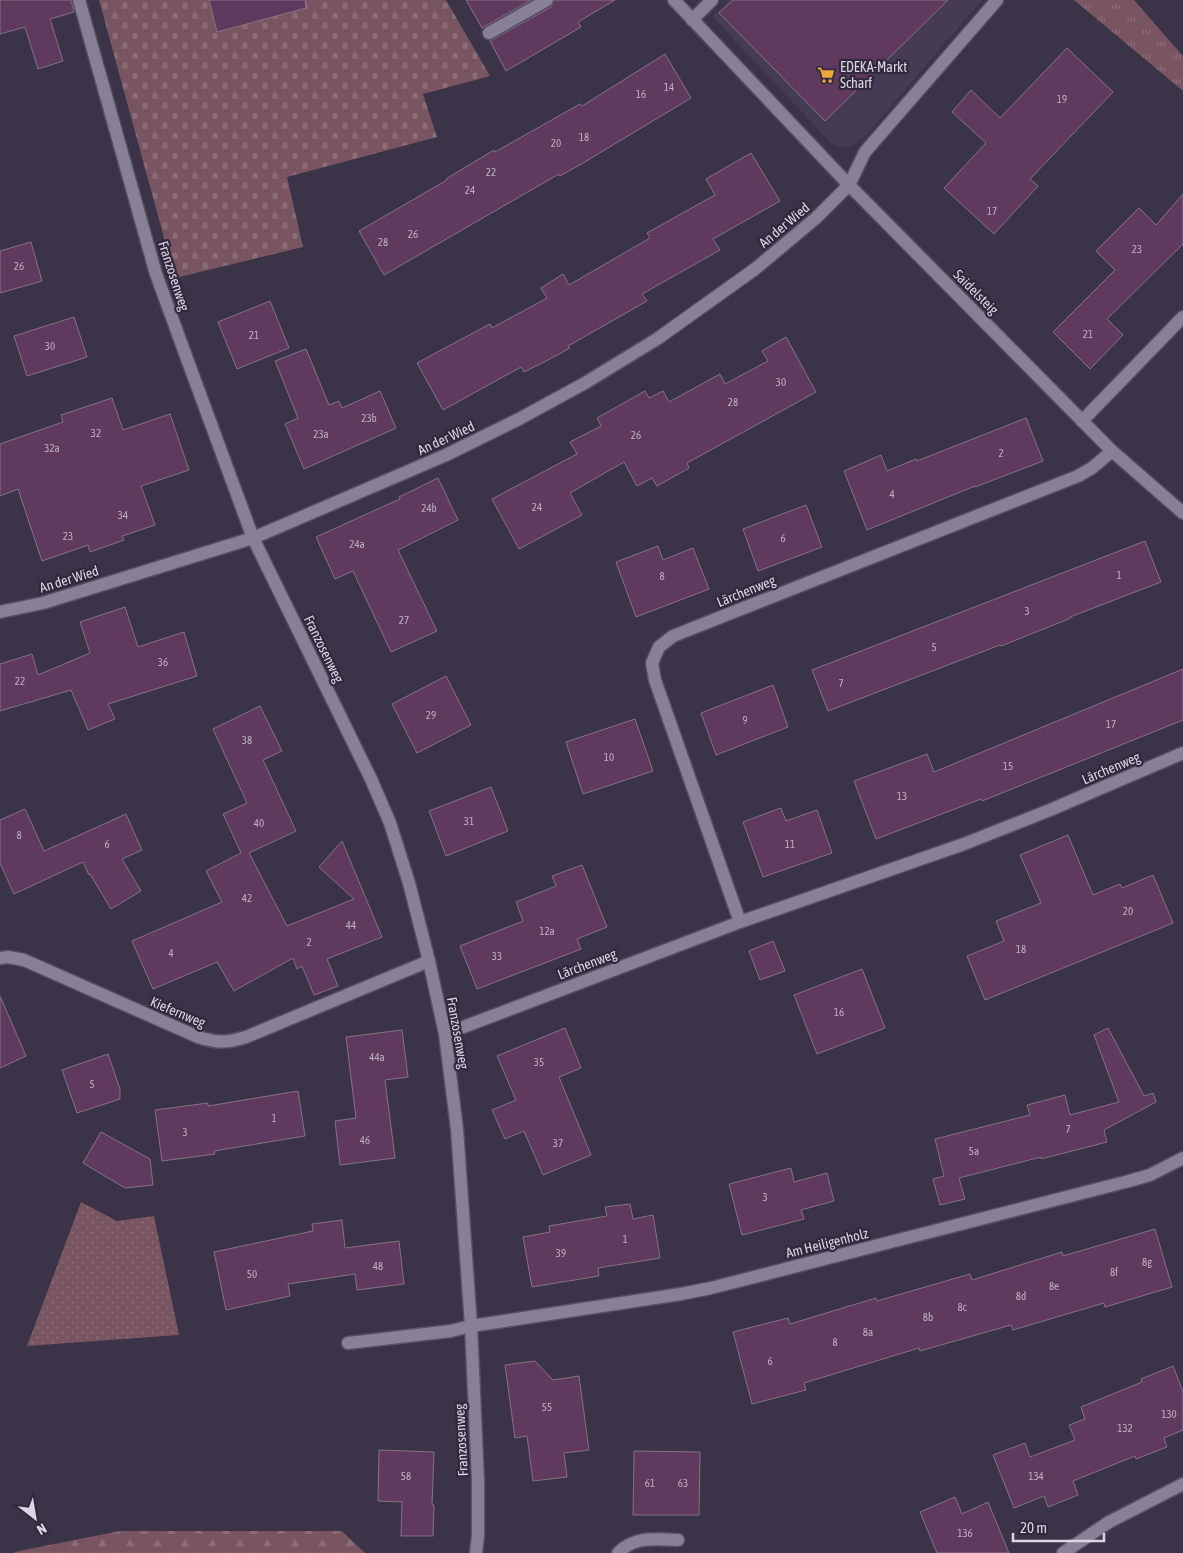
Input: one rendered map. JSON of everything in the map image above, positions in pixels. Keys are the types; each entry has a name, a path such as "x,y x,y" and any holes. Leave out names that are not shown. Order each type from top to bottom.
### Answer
{"street":[{"name":"Franzosenweg","path":"79,0 156,274 253,538 371,780 390,823 409,884 429,961 445,1034 457,1129 471,1326 478,1481 478,1536 476,1553"},
{"path":"489,33 547,0"},
{"name":"Saidelsteig","path":"674,0 849,185 1082,421 1112,451 1183,513"},
{"path":"692,20 712,0"},
{"path":"849,185 865,152 997,0"},
{"name":"An der Wied","path":"0,612 43,603 253,538 446,455 519,420 657,340 755,269 816,218 849,185"},
{"path":"1082,421 1183,317"},
{"name":"Lärchenweg","path":"740,922 655,680 652,663 659,647 673,636 1078,476 1092,468 1112,451"},
{"name":"Lärchenweg","path":"445,1034 740,922 964,844 1050,810 1183,753"},
{"name":"Kiefernweg","path":"0,958 8,957 24,960 198,1037 214,1042 230,1042 246,1037 429,961"},
{"name":"Am Heiligenholz","path":"471,1326 710,1288 1136,1179 1150,1175 1183,1158"},
{"path":"348,1343 451,1331 471,1326"},
{"path":"1063,1553 1109,1522 1183,1484"},
{"path":"618,1553 626,1546 642,1540 678,1540"}],"shaded area":[{"name":"EDEKA-Markt Scharf","path":"729,0 982,0 866,135 853,145 837,147 829,141 712,16"}],"green space":[{"path":"99,0 446,0 490,76 423,94 437,137 287,177 303,247 175,278"},
{"path":"1074,0 1134,0 1183,56 1183,91"},
{"path":"81,1202 117,1221 154,1216 179,1335 27,1346"},
{"path":"120,1531 342,1531 365,1553 13,1553"}],"building":[{"path":"0,0 71,0 74,12 50,19 63,61 38,69 25,27 0,34"},
{"path":"209,0 305,0 306,8 217,32"},
{"path":"466,0 531,0 482,28"},
{"path":"555,0 615,0 578,22 581,27 506,71 490,41 551,7"},
{"name":"EDEKA-Markt Scharf","path":"733,0 948,0 825,121 719,13"},
{"path":"1067,48 1113,92 1030,179 1038,186 994,234 944,188 986,143 952,112 971,90 1000,118"},
{"path":"665,54 691,98 583,163 560,176 559,174 384,275 359,231 447,180 494,150 495,152 580,104 582,106"},
{"path":"751,153 780,201 713,239 720,250 642,294 647,301 568,346 570,348 548,360 524,372 521,367 443,410 417,363 490,324 492,328 547,298 541,288 563,274 569,285 650,238 647,233 715,195 706,179"},
{"path":"1183,194 1183,244 1107,319 1123,335 1090,369 1053,332 1115,270 1096,251 1139,208 1156,225"},
{"path":"31,242 42,281 0,293 0,251"},
{"path":"270,301 289,348 237,369 218,322"},
{"path":"74,317 87,357 27,376 14,336"},
{"path":"786,337 816,392 687,463 689,468 657,486 652,478 637,486 624,462 570,493 582,515 519,549 492,499 577,454 570,442 601,426 597,418 645,391 649,398 663,391 669,402 720,374 725,384 768,361 762,351"},
{"path":"306,349 329,405 339,401 342,408 380,391 396,428 304,469 285,424 298,418 275,361"},
{"path":"112,398 123,430 170,414 189,470 141,486 155,525 122,536 124,540 90,552 88,545 42,561 18,489 0,496 0,444 63,422 61,415"},
{"path":"1026,418 1043,461 975,486 867,530 844,471 881,455 887,471"},
{"path":"438,478 458,520 398,550 437,631 391,652 353,571 335,579 316,537 400,499 399,497"},
{"path":"806,505 822,547 758,571 743,529"},
{"path":"1145,541 1161,582 1001,646 828,711 812,670"},
{"path":"658,546 663,560 693,548 709,589 636,617 616,562"},
{"path":"125,607 138,647 184,632 197,676 108,704 115,719 88,730 71,690 0,711 0,664 32,654 38,675 90,653 80,622"},
{"path":"1183,669 1183,720 982,801 981,799 876,839 854,781 927,754 934,772"},
{"path":"446,676 471,725 417,753 392,704"},
{"path":"773,685 788,727 716,755 701,713"},
{"path":"260,706 282,751 263,760 296,831 249,853 287,926 354,899 319,867 342,841 382,937 327,959 338,986 314,995 302,966 297,969 293,958 234,991 217,962 153,989 132,941 222,902 206,871 241,853 223,814 247,803 213,729"},
{"path":"635,719 653,771 583,794 566,742"},
{"path":"491,787 508,831 446,856 429,811"},
{"path":"781,808 786,821 817,810 832,853 763,877 743,822"},
{"path":"25,809 44,851 126,814 142,850 122,859 141,891 111,909 83,862 14,894 0,863 0,820"},
{"path":"1068,835 1093,895 1120,884 1122,888 1153,875 1173,923 985,1000 967,956 1004,941 996,921 1041,903 1020,855"},
{"path":"582,865 607,927 577,939 581,949 477,989 460,946 523,921 516,902 556,886 552,876"},
{"path":"773,941 785,971 760,980 749,951"},
{"path":"862,969 885,1028 817,1054 794,995"},
{"path":"0,996 26,1056 0,1068"},
{"path":"565,1028 581,1068 559,1077 591,1155 543,1175 524,1131 505,1139 492,1110 516,1100 497,1056"},
{"path":"1108,1028 1144,1096 1153,1093 1156,1102 1104,1130 1107,1142 959,1178 965,1199 940,1205 933,1179 944,1176 935,1139 1030,1115 1027,1105 1065,1095 1070,1115 1119,1102 1094,1035"},
{"path":"402,1030 408,1077 385,1080 395,1158 340,1165 335,1121 356,1118 346,1037"},
{"path":"108,1054 120,1089 120,1099 77,1113 62,1070"},
{"path":"298,1091 305,1136 214,1151 215,1154 162,1161 155,1110 208,1103 208,1106"},
{"path":"101,1132 150,1159 153,1185 125,1188 83,1163"},
{"path":"791,1168 794,1182 827,1173 834,1201 801,1210 804,1219 742,1235 729,1184"},
{"path":"630,1204 633,1219 653,1215 660,1258 598,1268 599,1276 532,1287 523,1237 550,1232 549,1226 607,1216 605,1207"},
{"path":"342,1220 345,1248 399,1241 404,1284 357,1290 355,1274 288,1284 290,1296 226,1310 214,1252 313,1231 312,1224"},
{"path":"1155,1229 1172,1287 1105,1307 1104,1303 1013,1330 1011,1325 920,1351 919,1348 804,1383 806,1390 752,1404 733,1332 788,1318 790,1324 876,1298 877,1301 970,1274 972,1280 1062,1252 1063,1256"},
{"path":"535,1361 553,1380 579,1376 589,1450 564,1453 567,1477 533,1481 527,1436 515,1438 505,1365"},
{"path":"1173,1366 1183,1392 1183,1430 1164,1438 1167,1447 1136,1459 1135,1456 1073,1481 1078,1495 1048,1507 1044,1496 1014,1508 993,1455 1025,1443 1030,1457 1075,1440 1069,1425 1085,1419 1081,1407 1142,1382 1141,1379"},
{"path":"379,1450 434,1452 433,1536 401,1536 402,1502 378,1501"},
{"path":"634,1451 700,1452 699,1515 633,1515"},
{"path":"955,1497 962,1514 988,1502 1009,1553 937,1553 920,1512"}],"place":[{"name":"EDEKA-Markt Scharf","path":"826,75"}]}
